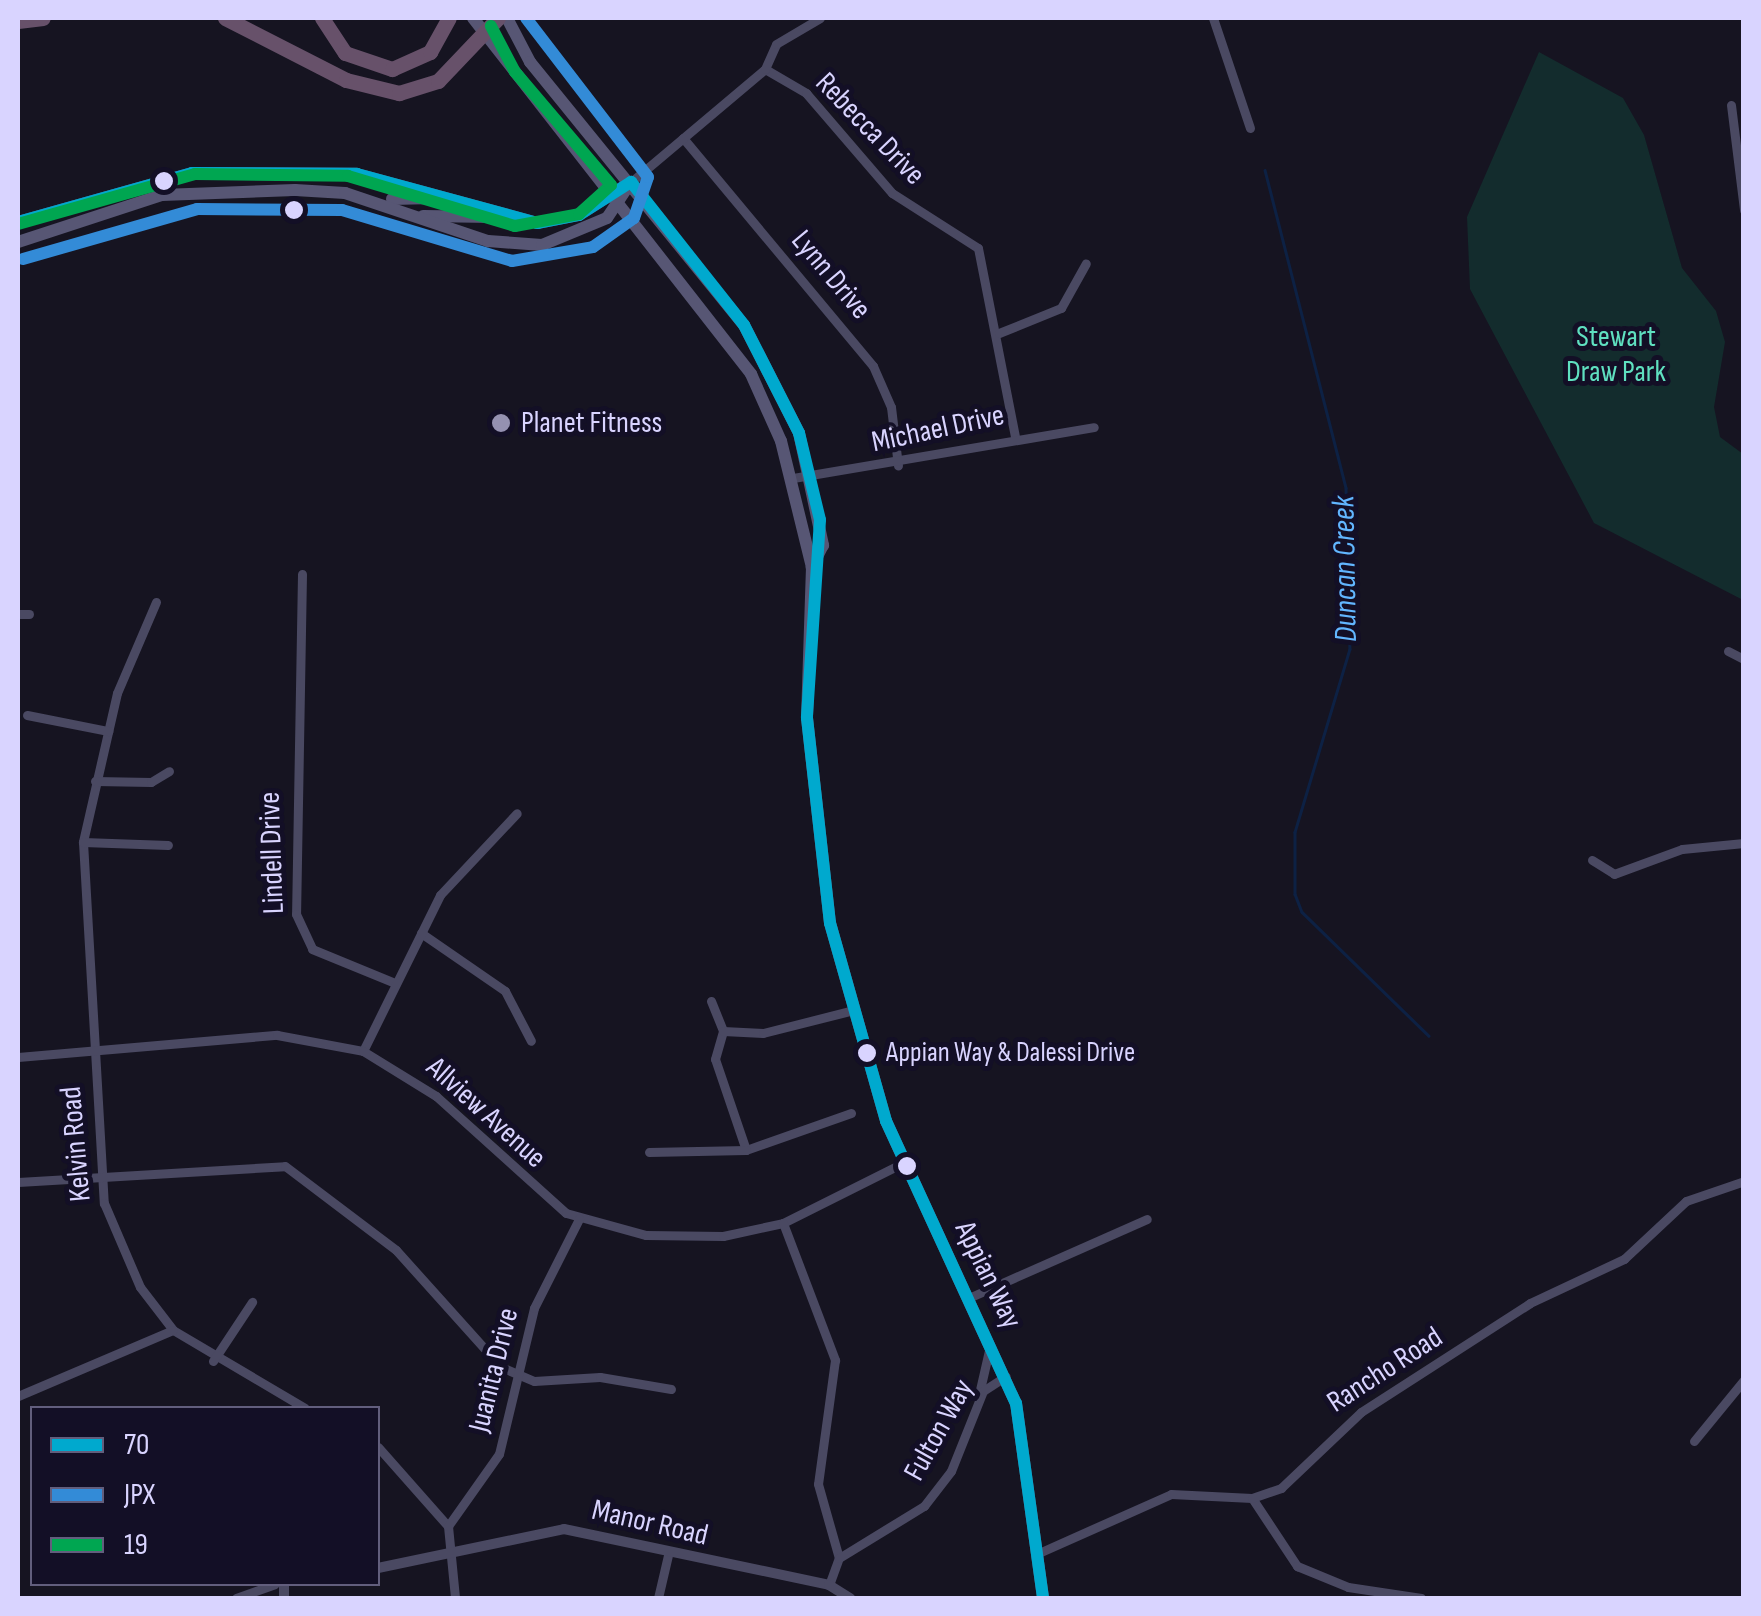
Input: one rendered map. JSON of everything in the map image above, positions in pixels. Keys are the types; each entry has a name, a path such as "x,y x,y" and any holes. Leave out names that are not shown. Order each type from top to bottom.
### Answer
{"highway":[{"path":"18,21 43,18"},
{"path":"225,18 346,80 399,93 438,81 486,37 498,18"},
{"path":"322,18 344,53 392,69 430,52 449,18"}],"main road":[{"name":"Appian Way","path":"473,18 733,344 793,478 812,567 809,786 854,1010 903,1163 973,1296 1007,1376 1040,1552 1043,1598"},
{"name":"Appian Way","path":"507,18 530,62 744,325 788,404 812,477 822,544 812,567"},
{"path":"18,222 192,173 334,172 494,217"},
{"path":"420,217 560,221 631,182"},
{"path":"364,198 488,240 542,245 620,207 631,182"},
{"path":"18,242 195,191 433,198"}],"street":[{"path":"631,182 765,69 776,44 820,18"},
{"path":"1213,18 1250,128"},
{"name":"Rebecca Drive","path":"765,69 806,93 892,194 978,248 1000,332 1014,437"},
{"path":"1731,105 1744,210"},
{"name":"Lynn Drive","path":"683,138 872,366 891,407 898,466"},
{"path":"1000,332 1061,308 1086,263"},
{"name":"Michael Drive","path":"793,478 898,466 1014,437 1094,428"},
{"name":"Lindell Drive","path":"302,574 294,722 300,932 312,949 395,984"},
{"name":"Kelvin Road","path":"156,602 108,731 83,842 101,1174 117,1243 172,1330 214,1361 301,1406"},
{"path":"18,614 29,614"},
{"path":"1728,651 1744,659"},
{"path":"28,714 108,731"},
{"path":"95,781 151,782 168,771"},
{"path":"362,1051 440,895 517,813"},
{"path":"83,842 168,845"},
{"path":"1592,860 1614,874 1682,849 1744,843"},
{"path":"420,933 505,990 530,1040"},
{"path":"711,1001 724,1031 716,1059 746,1150"},
{"path":"724,1031 764,1033 854,1010"},
{"name":"Allview Avenue","path":"18,1057 277,1035 362,1051 436,1096 523,1182 579,1219 684,1238 783,1223 903,1163"},
{"path":"649,1152 746,1150 851,1113"},
{"path":"18,1182 269,1163 305,1176 396,1250 474,1344 519,1377 636,1379 671,1389"},
{"name":"Rancho Road","path":"1252,1498 1281,1488 1338,1428 1530,1303 1624,1260 1686,1200 1744,1181"},
{"name":"Juanita Drive","path":"448,1526 498,1454 534,1308 579,1219"},
{"path":"973,1296 1147,1219"},
{"path":"783,1223 836,1360 818,1484 839,1558 828,1585"},
{"path":"214,1361 252,1302"},
{"path":"18,1396 172,1330"},
{"path":"977,1401 991,1338"},
{"name":"Fulton Way","path":"839,1558 924,1506 951,1471 977,1401 1007,1376"},
{"path":"1694,1440 1744,1380"},
{"path":"380,1450 448,1526 455,1558 455,1598"},
{"path":"1040,1552 1171,1494 1252,1498 1296,1566 1348,1587 1421,1598"},
{"name":"Manor Road","path":"380,1568 455,1558 564,1530 668,1555 828,1585 850,1598"},
{"path":"658,1598 668,1555"},
{"path":"236,1598 269,1586"}],"green space":[{"name":"Stewart Draw Park","path":"1539,52 1623,98 1644,135 1682,268 1716,311 1725,342 1714,407 1720,437 1743,454 1743,600 1594,523 1470,289 1467,217"}],"waterway":[{"name":"Duncan Creek","path":"1265,170 1346,488 1350,649 1295,832 1295,894 1302,912 1429,1036"}],"transit line":[{"name":"JPX","path":"23,259 197,209 342,210 512,261 593,247 634,218 648,177 526,18"},
{"name":"19","path":"18,224 195,174 348,176 515,226 579,214 611,185 515,72 491,26"},
{"name":"70","path":"18,222 192,173 357,174 537,223 579,215 631,182 744,325 799,433 820,520 807,718 830,923 886,1121 1016,1403 1043,1598"}],"place":[{"name":"Planet Fitness","path":"501,423"},
{"name":"Appian Way & Dalessi Drive","path":"867,1053"}]}
